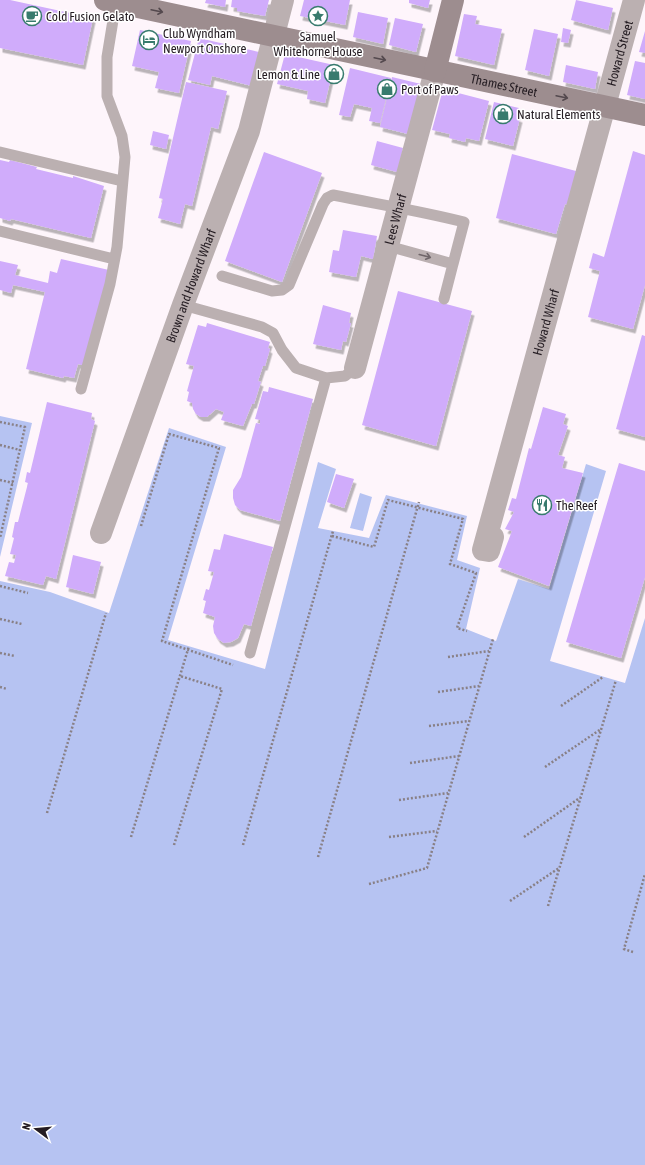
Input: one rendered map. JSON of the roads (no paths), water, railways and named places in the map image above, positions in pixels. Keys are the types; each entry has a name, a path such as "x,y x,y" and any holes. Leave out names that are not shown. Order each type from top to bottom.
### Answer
{"main road":[{"path":"436,71 453,0"},
{"name":"Thames Street","path":"120,2 274,37 645,115"}],"street":[{"name":"Brown and Howard Wharf","path":"101,533 183,305 249,131 283,0"},
{"name":"Howard Street","path":"605,106 634,0"},
{"name":"Lees Wharf","path":"355,368 436,71"},
{"name":"Howard Wharf","path":"487,538 605,106"}],"lane":[{"path":"81,389 110,284 117,247 125,156 122,136 107,96 107,57 120,2"},
{"path":"0,152 122,181"},
{"path":"222,276 272,291 282,290 290,285 323,204 333,195 398,209 416,210 464,222 444,299"},
{"path":"0,231 114,259"},
{"path":"388,246 454,264"},
{"path":"183,305 262,327 273,333 282,350 296,368 326,378 345,376 355,368"},
{"path":"250,653 326,378"}],"water":[{"path":"0,416 32,423 0,557"},
{"path":"169,428 226,447 168,640 265,669 318,462 336,469 318,528 369,538 386,495 467,516 457,560 480,568 466,629 496,641 518,579 549,589 586,464 606,471 550,661 625,683 645,618 645,1165 0,1165 0,581 50,592 109,613"},
{"path":"360,493 372,497 363,531 350,528"}],"place":[{"name":"Cold Fusion Gelato","path":"32,16"},
{"name":"Samuel Whitehorne House","path":"318,16"},
{"name":"Club Wyndham Newport Onshore","path":"149,40"},
{"name":"Lemon & Line","path":"334,74"},
{"name":"Port of Paws","path":"387,89"},
{"name":"Natural Elements","path":"503,114"},
{"name":"The Reef","path":"542,505"}]}
